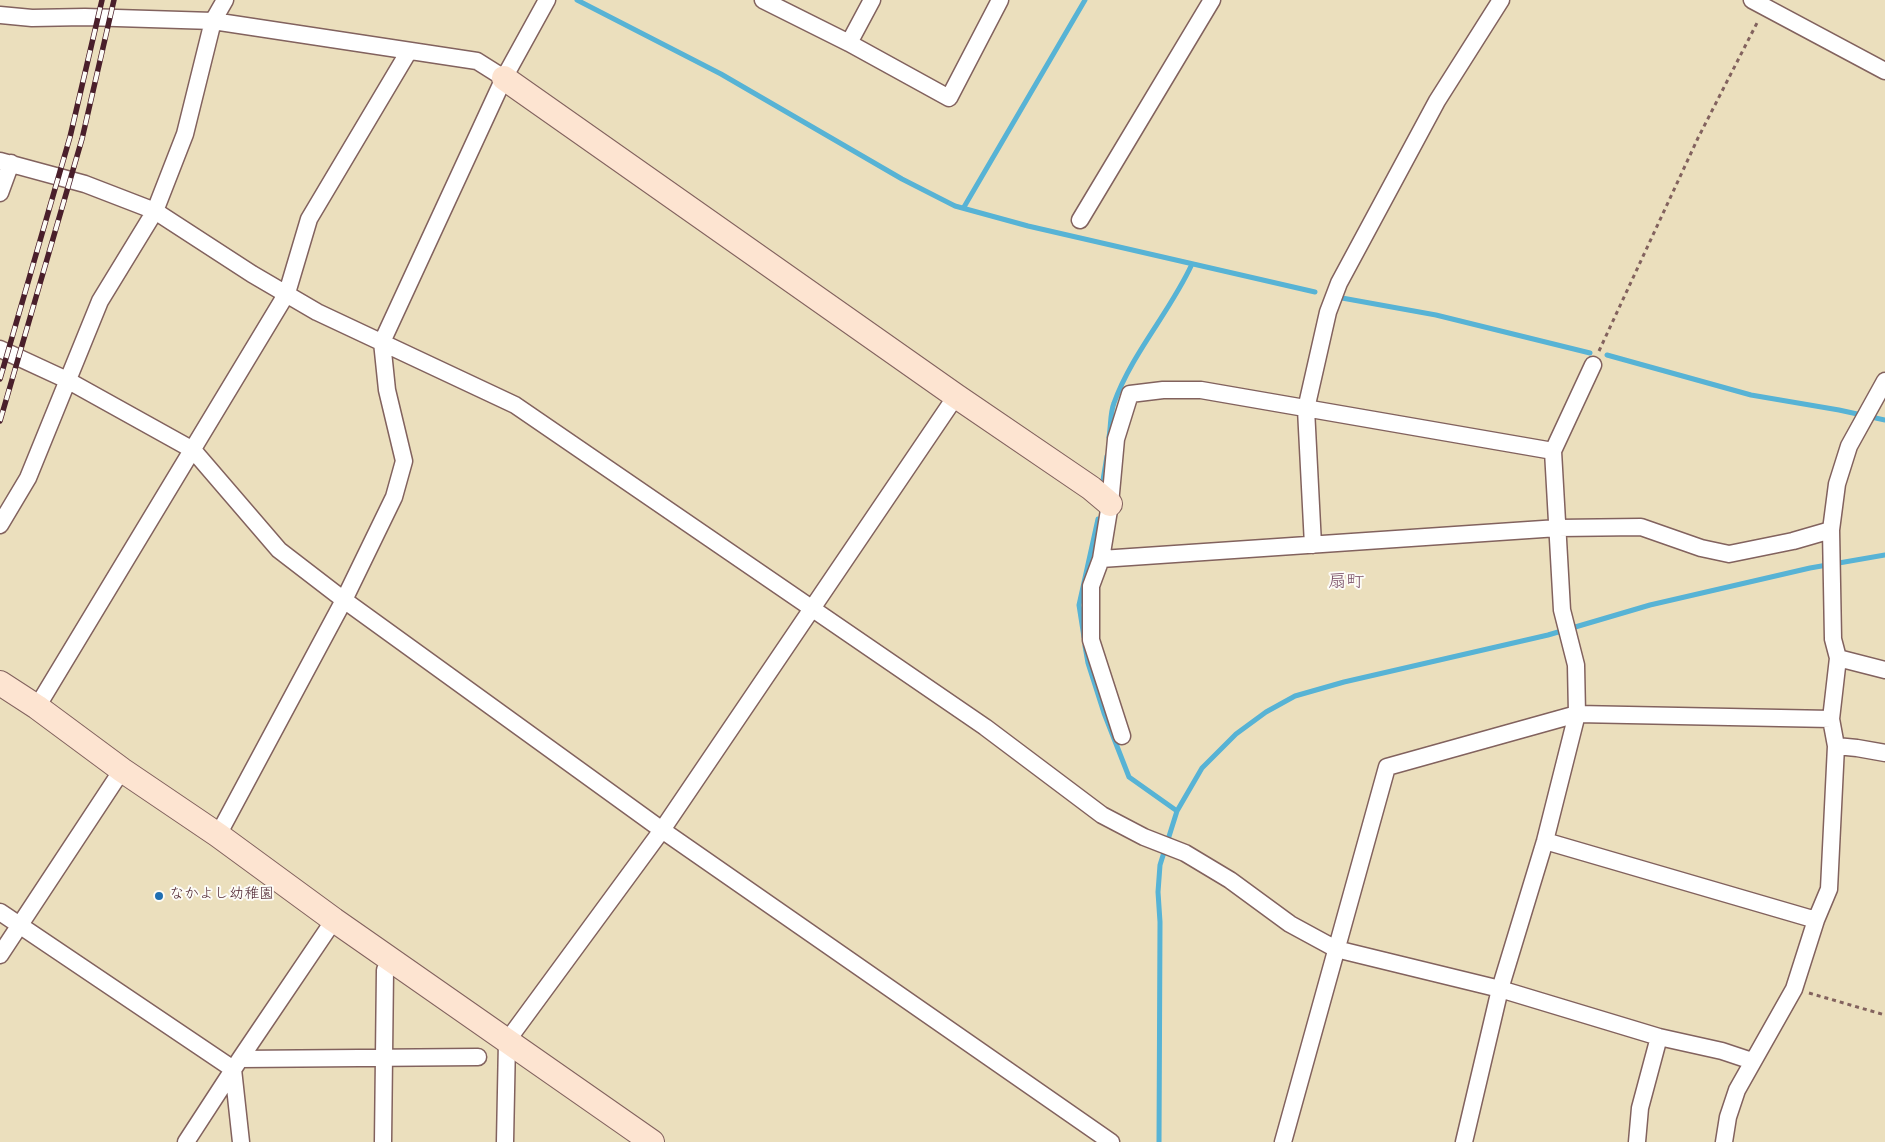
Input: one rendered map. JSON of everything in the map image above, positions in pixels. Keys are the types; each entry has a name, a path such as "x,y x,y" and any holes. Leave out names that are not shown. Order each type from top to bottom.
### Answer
{"street":[{"path":"0,525 28,478 100,301 155,211 185,134 213,21 225,0"},
{"path":"218,835 344,600 394,497 404,461 387,390 382,342 504,78 547,0"},
{"path":"763,0 849,43 949,98 1000,0"},
{"path":"849,43 872,0"},
{"path":"1080,220 1212,0"},
{"path":"1313,545 1306,409 1328,312 1339,283 1437,101 1501,0"},
{"path":"1758,4 1885,71"},
{"path":"0,15 32,18 84,17 213,21 478,61 956,396 1091,488 1110,504"},
{"path":"37,707 286,293 309,219 409,51"},
{"path":"0,193 6,162 85,184 155,211 252,274 317,312 515,405 985,727 1102,815 1144,837 1185,853 1230,880 1290,924 1336,949 1500,989 1659,1037 1722,1052 1752,1062"},
{"path":"0,349 67,380 193,450 279,550 344,600 662,830 1111,1142"},
{"path":"1464,1142 1500,989 1545,841 1577,714 1576,665 1562,610 1552,452 1593,365"},
{"path":"1724,1142 1728,1117 1738,1090 1794,989 1816,920 1829,889 1836,746 1831,719 1838,658 1833,638 1831,536 1837,484 1848,446 1885,381"},
{"path":"1122,736 1091,640 1091,586 1101,560 1110,504 1116,439 1130,394 1163,390 1201,390 1552,452"},
{"path":"505,1142 507,1041 662,830 956,396"},
{"path":"1101,560 1558,528 1641,527 1701,548 1729,554 1793,541 1831,536"},
{"path":"1838,658 1885,670"},
{"path":"0,683 37,707 122,770 218,835 334,920 652,1142"},
{"path":"1283,1142 1386,767 1577,714 1831,719"},
{"path":"1836,746 1885,753"},
{"path":"0,955 122,770"},
{"path":"1545,841 1816,920"},
{"path":"0,912 237,1064 384,1058 478,1057"},
{"path":"186,1142 334,920"},
{"path":"383,1142 385,970 392,961"},
{"path":"1637,1142 1640,1108 1659,1037"},
{"path":"237,1064 241,1142"}],"path":[{"path":"1593,365 1758,4"},
{"path":"1794,989 1885,1015"}],"waterway":[{"path":"577,0 721,74 902,179 955,206 1028,226 1315,292"},
{"path":"964,207 1085,0"},
{"path":"1109,437 1111,415 1122,385 1192,264"},
{"path":"1342,298 1436,315 1590,353"},
{"path":"1607,355 1751,395 1885,420"},
{"path":"1103,480 1107,456"},
{"path":"1084,637 1079,605 1098,519"},
{"path":"1159,1142 1160,922 1158,892 1160,865 1177,811 1202,768 1236,734 1266,712 1295,696 1344,682 1548,635 1650,605 1810,568 1885,555"},
{"path":"1085,646 1088,663 1104,713 1129,777 1177,811"}],"railway":[{"path":"0,379 70,137 102,0"},
{"path":"0,421 82,139 114,0"}],"place":[{"name":"なかよし幼稚園","path":"159,896"}],"district":[{"name":"扇町","path":"1346,584"}]}
